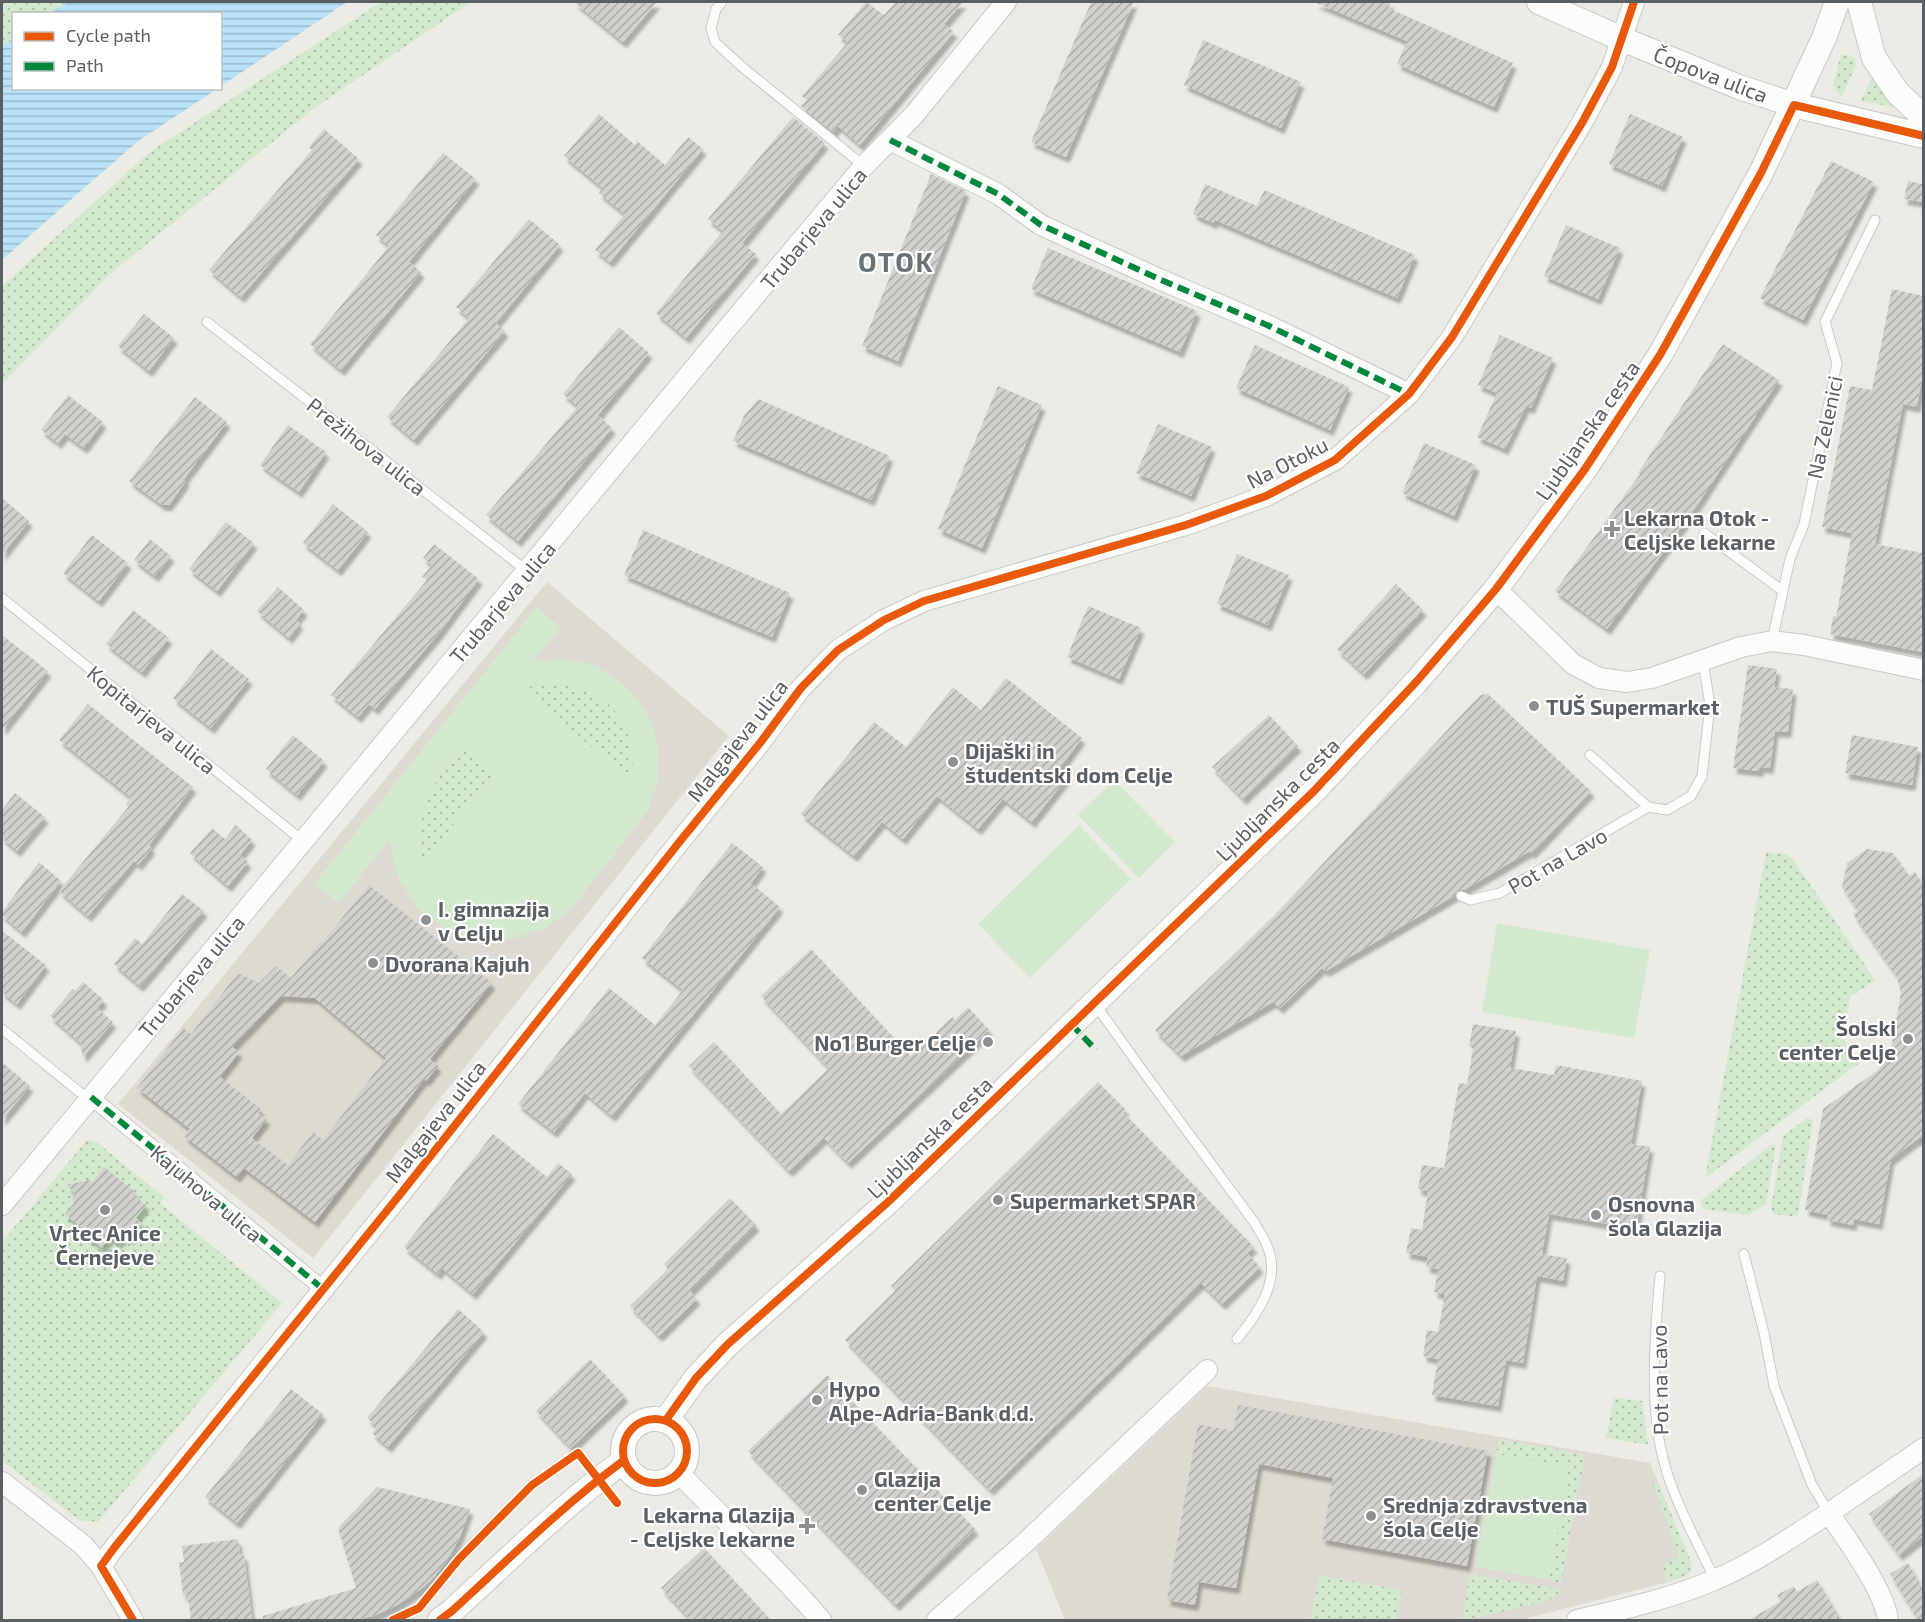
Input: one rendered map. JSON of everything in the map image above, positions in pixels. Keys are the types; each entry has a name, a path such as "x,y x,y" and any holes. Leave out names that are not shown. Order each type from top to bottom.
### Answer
{"street":[{"name":"Trubarjeva ulica","path":"2,1205 864,166 940,83 1006,2"},
{"name":"Čopova ulica","path":"1539,2 1739,87 1794,105 1923,136"},
{"path":"1622,39 1634,2"},
{"name":"Ljubljanska cesta","path":"666,1420 696,1378 728,1344 888,1202 1314,791 1417,681 1496,589 1585,469 1660,355 1761,172 1824,38 1837,2"},
{"path":"1859,2 1874,58 1897,92 1923,118"},
{"name":"Na Otoku","path":"837,650 884,620 924,601 1186,525 1266,496 1335,460 1409,394 1452,337 1582,123 1612,67 1622,39"},
{"path":"890,140 998,194 1041,225 1267,325 1409,394"},
{"path":"1496,589 1574,664 1599,678 1627,682 1652,678 1741,647 1772,641 1803,645 1923,670"},
{"name":"Malgajeva ulica","path":"101,1566 136,1519 760,743 801,688 837,650"},
{"name":"Kajuhova ulica","path":"90,1098 323,1289"},
{"path":"938,1620 1026,1542 1207,1370"},
{"path":"648,1419 666,1420 679,1429 686,1442 687,1458 680,1473 665,1482 648,1483 632,1476 623,1461 622,1443 632,1427 648,1419"},
{"path":"1577,1620 1644,1604 1715,1580 1779,1545 1923,1448"},
{"path":"440,1620 543,1527 623,1461"},
{"path":"680,1473 723,1519 775,1568 821,1620"},
{"path":"2,1482 83,1545 101,1566 133,1620"},
{"path":"1829,1513 1875,1586 1888,1620"}],"lane":[{"path":"722,2 716,9 711,28 715,42 741,66 864,166"},
{"name":"Na Zelenici","path":"1772,641 1790,559 1804,524 1837,363 1824,322 1875,220"},
{"name":"Prežihova ulica","path":"207,322 527,571"},
{"path":"1704,533 1783,591"},
{"name":"Kopitarjeva ulica","path":"2,598 303,840"},
{"name":"Pot na Lavo","path":"1461,896 1470,900 1500,893 1648,807 1667,810 1691,796 1702,776 1710,705 1703,661"},
{"path":"1590,755 1648,807"},
{"path":"1094,1002 1254,1222 1268,1248 1272,1269 1266,1293 1256,1316 1237,1339"},
{"name":"Kajuhova ulica","path":"2,1029 90,1098"},
{"path":"1744,1254 1764,1333 1774,1386 1812,1485 1829,1513"},
{"name":"Pot na Lavo","path":"1660,1276 1655,1338 1656,1421 1662,1458 1688,1523 1715,1580"}],"shaded area":[{"name":"I. gimnazija v Celju","path":"547,582 729,736 313,1258 118,1104"},
{"name":"Srednja zdravstvena šola Celje","path":"1207,1386 1650,1463 1691,1562 1691,1571 1687,1575 1668,1582 1520,1620 1065,1620 1036,1549"}],"green space":[{"path":"2,2 68,2 52,12 12,12 12,39 2,47"},
{"path":"381,2 471,2 313,109 109,275 2,384 2,286 151,151"},
{"path":"1841,54 1855,58 1856,64 1842,97 1833,86"},
{"path":"1875,75 1897,103 1894,107 1861,101"},
{"path":"537,607 561,628 533,661 566,659 596,666 618,680 636,697 651,722 659,749 658,779 649,809 572,908 545,929 503,941 457,936 417,909 397,875 389,840 339,903 314,884","holes":["546,683 569,686 592,693 613,708 626,729 630,741 633,767 631,780 522,689","462,748 493,775 423,863 421,829 426,800 440,774"]},
{"path":"546,683 569,686 592,693 613,709 621,719 630,742 633,767 631,780 521,689"},
{"path":"462,748 493,774 423,864 421,827 426,800"},
{"path":"1114,780 1175,842 1139,878 1078,815"},
{"path":"1079,825 1131,879 1030,978 978,924"},
{"path":"1766,852 1786,854 1793,859 1875,980 1850,997 1843,1039 1859,1063 1705,1178"},
{"path":"1497,923 1650,950 1634,1038 1482,1012"},
{"path":"1807,1118 1813,1120 1798,1215 1794,1217 1774,1214 1771,1208 1783,1136"},
{"path":"87,1140 95,1141 164,1197 160,1203 282,1303 98,1522 79,1520 2,1461 2,1242"},
{"path":"1771,1145 1776,1145 1766,1204 1748,1215 1703,1209 1700,1201"},
{"path":"1614,1398 1642,1401 1648,1445 1606,1438"},
{"path":"1499,1439 1582,1454 1584,1460 1561,1583 1549,1580 1569,1467 1496,1454"},
{"path":"1496,1454 1569,1467 1549,1580 1475,1567"},
{"path":"1658,1483 1691,1562 1686,1574 1668,1582 1662,1565 1679,1557 1653,1484"},
{"path":"1469,1574 1559,1589 1558,1595 1545,1602 1463,1620"},
{"path":"1319,1575 1401,1590 1396,1620 1310,1620"}],"water":[{"path":"68,2 347,2 222,85 222,12 52,12"},
{"path":"12,39 12,90 215,90 138,141 2,260 2,47"}],"building":[{"path":"574,2 657,2 623,42"},
{"path":"866,2 884,15 896,2 963,2 944,24 954,32 860,145 838,126 833,132 801,106 807,100 802,96 848,42 838,35"},
{"path":"1091,2 1134,2 1066,157 1031,142"},
{"path":"1314,2 1391,2 1388,8 1513,63 1494,107 1397,64 1407,41"},
{"path":"1203,40 1301,82 1281,128 1184,85"},
{"path":"599,114 635,145 637,141 665,165 688,137 703,149 610,262 595,250 625,214 599,193 603,188 564,156"},
{"path":"1630,114 1683,137 1662,186 1609,164"},
{"path":"793,117 825,143 742,243 756,254 686,338 656,313 723,231 708,219"},
{"path":"324,129 359,159 241,297 209,270 312,150 309,147"},
{"path":"443,153 476,179 409,262 421,272 341,370 310,344 389,246 376,235"},
{"path":"1831,161 1874,182 1803,320 1760,298"},
{"path":"931,174 966,191 898,361 862,346"},
{"path":"1908,181 1923,184 1923,202 1904,199"},
{"path":"1205,184 1257,206 1264,190 1415,255 1397,298 1215,220 1213,223 1193,214"},
{"path":"529,219 560,245 496,323 505,331 414,440 387,417 469,318 456,307"},
{"path":"1566,225 1620,248 1598,299 1544,276"},
{"path":"1048,248 1197,311 1180,352 1031,289"},
{"path":"1892,289 1923,296 1923,385 1921,384 1917,407 1903,404 1875,544 1923,553 1923,652 1830,634 1833,616 1836,617 1852,533 1822,527 1850,386 1872,390"},
{"path":"144,314 174,338 149,371 118,346"},
{"path":"619,327 649,353 598,415 612,428 518,541 486,515 578,406 563,394"},
{"path":"1500,335 1553,358 1531,408 1526,406 1505,449 1477,437 1497,393 1478,385"},
{"path":"1723,344 1779,380 1694,510 1607,629 1555,591 1640,474 1638,473"},
{"path":"1255,345 1349,387 1330,430 1236,388"},
{"path":"998,386 1042,405 982,548 938,529"},
{"path":"68,395 103,422 84,448 65,434 58,443 41,430"},
{"path":"195,397 227,422 184,479 186,481 169,505 162,505 129,481"},
{"path":"758,399 890,456 871,500 733,441 744,416"},
{"path":"1158,424 1212,447 1191,496 1136,473"},
{"path":"288,425 326,452 299,492 260,465"},
{"path":"1424,443 1476,465 1454,516 1402,493"},
{"path":"2,498 29,521 2,555"},
{"path":"333,504 368,532 338,570 303,543"},
{"path":"226,522 254,543 217,591 189,569"},
{"path":"643,530 790,593 772,637 624,575"},
{"path":"92,535 128,563 99,601 63,573"},
{"path":"150,539 171,556 155,576 134,560"},
{"path":"434,544 479,579 439,633 375,709 369,704 358,717 331,695 427,580 422,577 432,565 423,558"},
{"path":"1237,554 1289,575 1268,625 1217,604"},
{"path":"1396,584 1423,610 1364,674 1337,649"},
{"path":"278,587 304,610 296,620 300,623 289,638 257,611"},
{"path":"1088,606 1141,628 1119,679 1067,657"},
{"path":"133,610 169,638 142,672 106,644"},
{"path":"2,635 48,671 2,730"},
{"path":"211,649 249,679 211,728 173,698"},
{"path":"1748,665 1777,669 1774,687 1793,689 1788,732 1775,731 1770,768 1760,767 1760,771 1733,768"},
{"name":"Dijaški in študentski dom Celje","path":"1006,678 1082,738 1059,769 1068,776 1032,822 1003,799 978,829 937,796 903,839 882,822 854,856 801,814 874,722 906,747 953,687 981,710"},
{"path":"1488,694 1591,791 1532,853 1530,851 1464,890 1458,890 1454,896 1326,971 1322,968 1280,1008 1273,1002 1181,1056 1155,1030 1275,915 1480,695"},
{"path":"88,704 193,787 149,845 152,848 138,865 134,861 88,916 59,891 129,806 126,804 131,797 59,740"},
{"path":"1269,715 1298,746 1243,799 1212,767"},
{"path":"293,735 324,761 297,795 266,769"},
{"path":"1852,735 1918,747 1912,785 1845,773"},
{"path":"15,793 45,817 17,851 2,838 2,810"},
{"path":"236,825 252,840 240,855 248,862 228,886 190,853 212,828 225,839"},
{"path":"732,843 763,867 751,883 780,907 612,1116 585,1093 554,1132 518,1104 609,988 655,1025 683,990 642,958"},
{"name":"Šolski center Celje","path":"1867,849 1893,853 1909,876 1915,872 1923,885 1923,1135 1891,1159 1879,1224 1854,1219 1853,1225 1827,1220 1828,1215 1805,1210 1823,1109 1878,1070 1890,1055 1901,993 1897,977 1853,914 1858,911 1842,887 1847,863"},
{"path":"39,862 61,881 22,932 2,915 2,912"},
{"path":"369,885 492,983 430,1059 438,1066 426,1081 424,1079 315,1222 244,1168 237,1177 184,1136 190,1129 137,1088 183,1028 191,1034 238,973 259,983 276,966 291,978","holes":["281,996 315,998 386,1058 323,1140 313,1132 288,1165 252,1138 267,1119 258,1113 261,1109 220,1077 239,1052 232,1047"]},
{"path":"182,894 204,911 140,986 114,964 135,938 142,944"},
{"path":"2,931 46,965 17,1004 2,992"},
{"path":"811,949 911,1056 952,1017 955,1020 968,1007 989,1030 848,1163 824,1138 789,1171 689,1066 714,1042 781,1114 829,1068 761,996"},
{"path":"83,982 104,1000 97,1008 113,1022 83,1057 80,1042 50,1016 73,989 75,991"},
{"name":"Osnovna šola Glazija","path":"1473,1024 1516,1031 1510,1068 1554,1075 1556,1065 1642,1081 1631,1144 1650,1147 1636,1229 1549,1214 1542,1254 1567,1258 1563,1281 1537,1276 1523,1363 1506,1360 1498,1406 1432,1395 1438,1359 1423,1356 1427,1330 1438,1332 1445,1294 1434,1292 1438,1269 1426,1267 1428,1257 1406,1253 1411,1228 1422,1230 1428,1191 1418,1189 1422,1165 1444,1168 1459,1083 1467,1084 1473,1048 1469,1047"},
{"path":"2,1062 30,1086 2,1120"},
{"path":"1098,1082 1126,1110 1123,1112 1254,1247 1247,1253 1260,1267 1222,1304 1201,1283 990,1490 845,1340 895,1291 891,1286"},
{"path":"493,1134 547,1177 558,1163 572,1174 473,1294 442,1268 438,1274 404,1247"},
{"name":"Vrtec Anice Černejeve","path":"104,1167 135,1192 133,1195 146,1205 136,1218 142,1223 130,1239 125,1235 118,1243 111,1237 102,1248 79,1230 81,1227 65,1214 75,1202 72,1199 75,1194 67,1185 89,1180 93,1182"},
{"path":"730,1198 756,1225 690,1291 697,1299 659,1336 630,1306 668,1269 664,1264"},
{"path":"458,1309 484,1332 388,1447 372,1433 377,1427 367,1418"},
{"path":"590,1359 625,1396 571,1448 536,1411"},
{"name":"Glazija center Celje","path":"827,1375 975,1529 896,1605 748,1451"},
{"path":"291,1389 323,1414 237,1523 205,1497"},
{"path":"1238,1405 1488,1451 1467,1566 1322,1539 1333,1478 1259,1464 1236,1588 1199,1582 1195,1605 1167,1600 1198,1424 1233,1431"},
{"path":"1923,1474 1923,1536 1899,1555 1869,1514"},
{"path":"377,1487 470,1509 460,1537 434,1577 397,1605 376,1615 356,1620 263,1620 263,1616 356,1588 338,1528"},
{"path":"238,1539 240,1555 244,1554 252,1620 191,1620 187,1594 183,1595 179,1562 184,1562 182,1546"},
{"path":"704,1548 771,1620 691,1620 661,1588"},
{"path":"1908,1563 1923,1590 1923,1620 1918,1620 1890,1574"},
{"path":"1817,1580 1841,1620 1749,1620 1781,1601 1777,1595 1794,1586 1797,1592"}],"marked path":[{"path":"890,140 998,194 1041,225 1267,325 1409,394"},
{"path":"1071,1024 1096,1050"},
{"path":"91,1097 323,1289"}],"cycle path":[{"path":"133,1620 101,1566 760,743 801,688 838,650 884,620 924,601 1186,525 1266,496 1335,460 1409,394 1452,337 1582,123 1612,67 1634,2"},
{"path":"666,1420 696,1378 728,1344 888,1202 1314,791 1417,681 1496,589 1585,469 1660,355 1761,173 1794,105 1924,136"},
{"path":"649,1419 661,1419 678,1428 685,1439 687,1451 685,1463 678,1474 661,1483 649,1483 637,1478 628,1469 623,1457 623,1445 628,1433 637,1424 649,1419"},
{"path":"393,1620 419,1608 459,1559 532,1485 578,1453 617,1503"},
{"path":"440,1620 557,1515 623,1461"}],"place":[{"name":"Lekarna Otok - Celjske lekarne","path":"1612,529"},
{"name":"TUŠ Supermarket","path":"1534,706"},
{"name":"Dijaški in študentski dom Celje","path":"953,762"},
{"name":"I. gimnazija v Celju","path":"426,920"},
{"name":"Dvorana Kajuh","path":"373,963"},
{"name":"Šolski center Celje","path":"1908,1039"},
{"name":"No1 Burger Celje","path":"988,1042"},
{"name":"Supermarket SPAR","path":"998,1200"},
{"name":"Vrtec Anice Černejeve","path":"105,1210"},
{"name":"Osnovna šola Glazija","path":"1596,1215"},
{"name":"Hypo Alpe-Adria-Bank d.d.","path":"817,1400"},
{"name":"Glazija center Celje","path":"862,1490"},
{"name":"Srednja zdravstvena šola Celje","path":"1371,1516"},
{"name":"Lekarna Glazija - Celjske lekarne","path":"807,1526"}],"district":[{"name":"OTOK","path":"896,261"}]}
